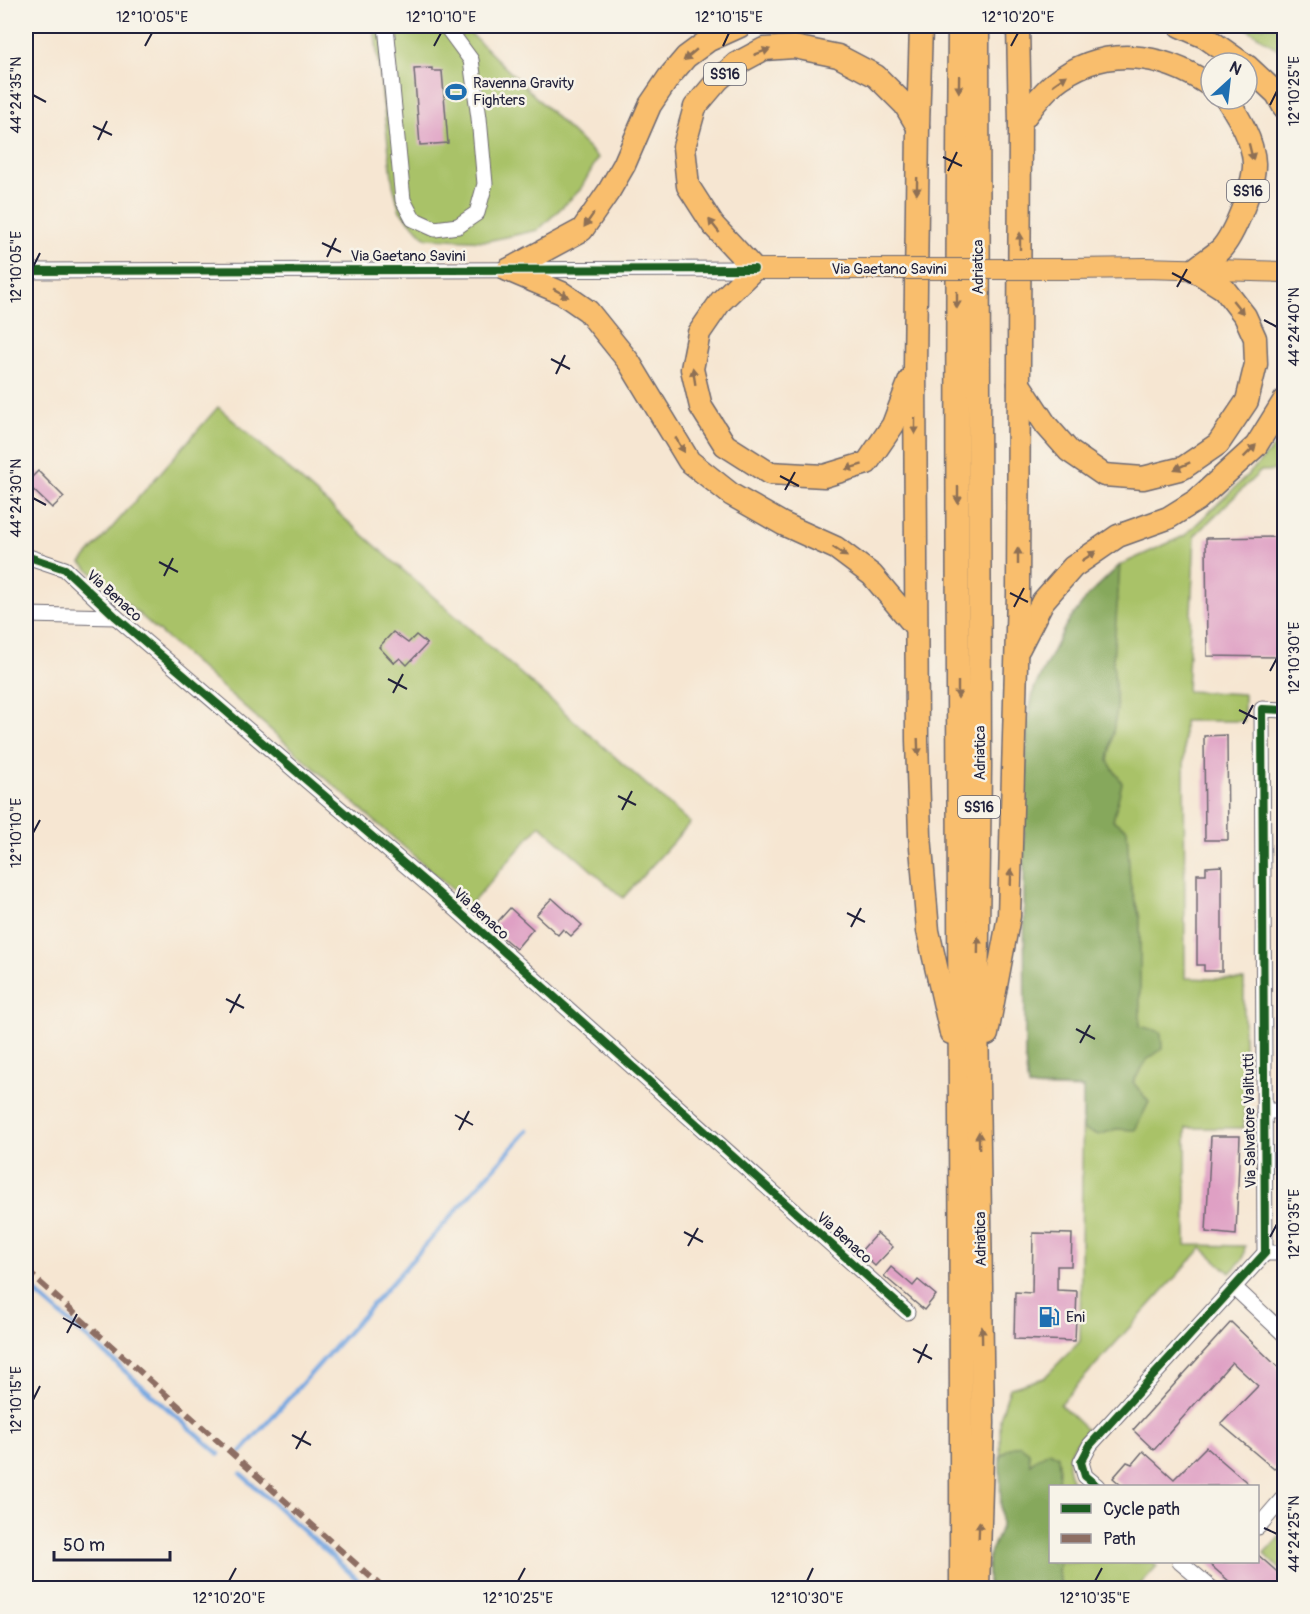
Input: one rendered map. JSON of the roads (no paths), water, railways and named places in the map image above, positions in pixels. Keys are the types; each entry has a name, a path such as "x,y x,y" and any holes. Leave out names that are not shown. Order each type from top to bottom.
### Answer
{"highway":[{"name":"SS16","path":"507,270 582,230 624,165 650,105 669,77 686,57 708,40 740,26"},
{"name":"SS16","path":"921,26 915,367 915,626 920,836 928,931 970,1079"},
{"name":"Adriatica","path":"959,26 957,427 970,1079 982,1423 978,1588"},
{"name":"Adriatica","path":"961,1588 970,1079 977,959 980,742 978,26"},
{"name":"SS16","path":"970,1079 1010,916 1017,652 1020,123 1018,26"},
{"path":"1180,26 1205,37 1225,51"},
{"name":"SS16","path":"915,367 893,425 867,463 824,476 769,473 725,445 701,407 692,369 699,333 721,301 754,269 713,225 688,186 684,147 695,107 718,80 736,64 764,49 794,47 838,56 876,76 905,105 918,127"},
{"path":"1020,123 1053,85 1084,64 1123,56 1160,60 1199,78"},
{"path":"1259,77 1277,94 1284,107"},
{"name":"SS16","path":"1194,270 1221,249 1238,222 1247,196 1254,164 1245,130 1234,111"},
{"path":"507,270 562,292 588,311 628,362 689,461 732,495 783,524 836,548 872,574 915,626"},
{"path":"1019,384 1046,425 1069,451 1104,475 1143,478 1183,468 1218,444 1247,401 1256,364 1255,338 1245,316 1224,289 1194,270"},
{"name":"SS16","path":"1017,652 1043,602 1073,567 1118,536 1168,518 1197,500 1256,447 1284,401"}],"main road":[{"name":"Via Gaetano Savini","path":"754,269 1284,272"}],"street":[{"path":"386,26 403,200 413,219 435,229 458,226 477,213 485,184 471,60 446,26"},
{"name":"Via Gaetano Savini","path":"26,271 754,269"},
{"name":"Via Benaco","path":"26,556 65,570 116,617 437,892 907,1312"},
{"name":"Via Benaco","path":"26,615 116,617"},
{"name":"Via Salvatore Valitutti","path":"1265,1253 1263,709 1284,710"},
{"path":"1263,1111 1284,1111"},
{"path":"1096,1485 1085,1476 1081,1462 1090,1445 1265,1253 1284,1252"},
{"path":"1234,1287 1284,1334"},
{"path":"1259,1525 1284,1497"},
{"path":"1181,1563 1210,1588"}],"waterway":[{"path":"241,1452 528,1130"},
{"path":"26,1284 219,1454"},
{"path":"241,1474 367,1588"}],"place":[{"name":"Ravenna Gravity Fighters","path":"456,92"},
{"name":"Eni","path":"1049,1317"}]}
